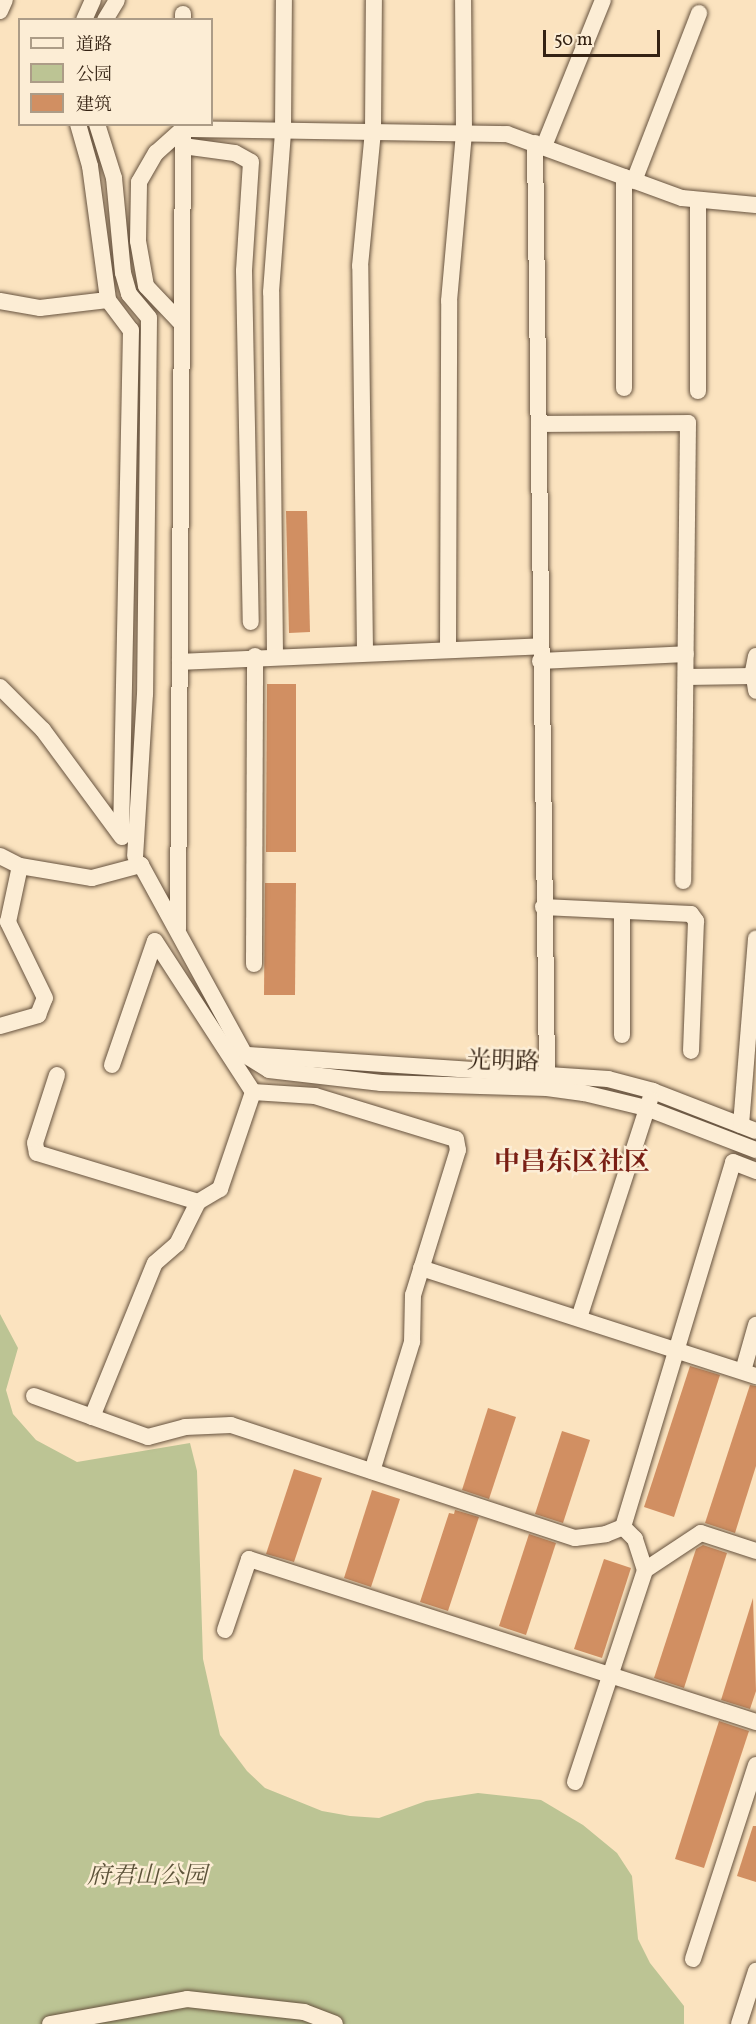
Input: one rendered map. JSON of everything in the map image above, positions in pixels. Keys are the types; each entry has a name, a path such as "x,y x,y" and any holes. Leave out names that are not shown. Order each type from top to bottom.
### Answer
{"street":[{"path":"0,11 5,0"},
{"path":"85,18 93,0"},
{"path":"106,18 117,0"},
{"path":"275,655 270,292 283,131 284,0"},
{"path":"364,652 360,266 373,131 374,0"},
{"path":"448,649 449,301 464,133 463,0"},
{"path":"547,1072 540,654 540,145 603,0"},
{"path":"624,388 629,179 699,13"},
{"path":"79,126 90,166 108,300 131,330 121,835"},
{"path":"0,856 20,866 92,878 138,860 146,683 149,318 129,294 123,273 114,178 98,126"},
{"path":"182,324 146,286 138,241 139,182 156,153 183,133 373,131 507,134 629,179 698,200 756,205"},
{"path":"178,930 183,133"},
{"path":"183,133 235,153 251,162 244,271 250,622"},
{"path":"698,200 698,391"},
{"path":"0,301 40,308 108,300"},
{"path":"541,424 688,423 683,881"},
{"path":"180,662 275,655 448,649 540,654 686,654"},
{"path":"254,964 255,656"},
{"path":"686,677 754,683 756,656"},
{"name":"光明路","path":"0,687 43,730 121,835 178,930 244,1054 269,1070 316,1077 547,1088 646,1108 756,1150"},
{"path":"0,1026 38,1015 45,998 8,922 20,866"},
{"path":"543,907 691,914 696,921 691,1051"},
{"path":"622,910 622,1035"},
{"path":"748,1128 756,939"},
{"path":"112,1065 155,941 253,1092"},
{"name":"光明路","path":"244,1054 547,1072 608,1079 653,1091 748,1128"},
{"path":"57,1075 34,1143 38,1154 198,1202"},
{"path":"579,1318 653,1091"},
{"path":"93,1417 155,1263 177,1244 198,1202 220,1189 253,1092"},
{"path":"253,1092 315,1096 456,1139 458,1150 413,1295 412,1342 372,1471"},
{"path":"623,1527 733,1162 756,1171"},
{"path":"422,1268 749,1374 756,1325"},
{"path":"34,1396 148,1437 185,1427 231,1425 575,1538 606,1534 623,1527"},
{"path":"575,1782 645,1570 635,1539 623,1527"},
{"path":"645,1570 701,1533 756,1551"},
{"path":"225,1630 249,1559 756,1722"},
{"path":"693,1959 756,1765"},
{"path":"739,2024 756,1971"},
{"path":"50,2024 187,1999 304,2012 335,2024"}],"green space":[{"name":"府君山公园","path":"0,1314 18,1348 6,1390 13,1414 36,1440 77,1462 190,1443 197,1471 203,1659 220,1735 247,1771 265,1788 322,1811 350,1816 379,1818 426,1801 478,1793 541,1800 583,1825 617,1853 632,1876 638,1939 650,1963 684,2006 684,2024 0,2024"}],"building":[{"path":"286,511 307,511 310,632 289,633"},
{"path":"267,684 296,684 296,852 266,852"},
{"path":"265,883 296,883 295,995 264,995"},
{"path":"690,1366 720,1375 674,1517 644,1507"},
{"path":"750,1385 756,1386 756,1466 735,1533 705,1523"},
{"path":"488,1408 516,1417 489,1499 462,1490"},
{"path":"562,1431 590,1440 563,1523 535,1514"},
{"path":"294,1469 322,1478 294,1562 266,1554"},
{"path":"372,1490 400,1499 371,1587 344,1578"},
{"path":"455,1510 479,1517 448,1611 420,1602 449,1513 454,1514"},
{"path":"529,1534 556,1543 526,1635 499,1626"},
{"path":"703,1545 727,1553 684,1688 654,1678 696,1549"},
{"path":"604,1559 631,1568 602,1658 574,1649"},
{"path":"753,1598 756,1691 750,1709 721,1700"},
{"path":"719,1721 749,1731 704,1868 675,1859"},
{"path":"753,1826 756,1826 756,1882 737,1876"}],"district":[{"name":"中昌东区社区","path":"572,1164"}]}
